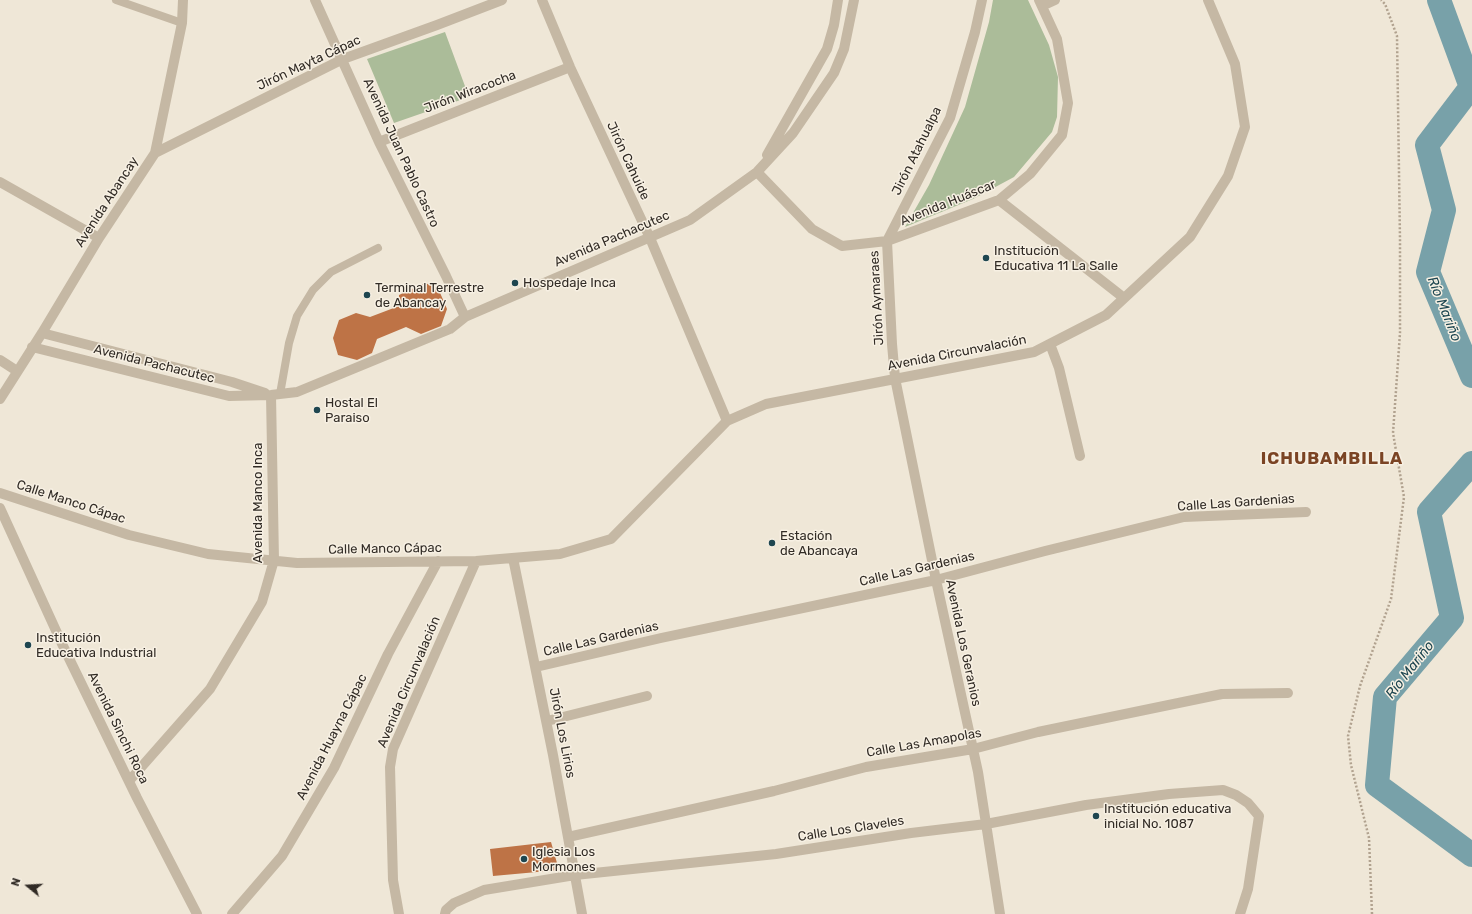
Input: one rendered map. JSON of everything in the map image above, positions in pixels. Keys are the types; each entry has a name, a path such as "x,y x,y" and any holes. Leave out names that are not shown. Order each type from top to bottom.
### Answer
{"street":[{"name":"Avenida Abancay","path":"0,398 42,333 99,238 155,153 182,23 183,0"},
{"name":"Avenida Juan Pablo Castro","path":"315,0 343,59 379,142 465,317"},
{"name":"Jirón Mayta Cápac","path":"155,153 343,59 502,0"},
{"name":"Jirón Cahuide","path":"542,0 570,67 650,238 727,421"},
{"name":"Avenida Pachacutec","path":"757,172 786,124 827,49 834,25 838,0"},
{"name":"Avenida Pachacutec","path":"32,347 228,396 275,394 298,392 450,329 465,317 690,220 757,172 793,133 834,73 844,49 854,0"},
{"name":"Jirón Atahualpa","path":"887,241 950,118 975,32 982,0"},
{"path":"1041,3 1054,0"},
{"name":"Avenida Circunvalación","path":"727,421 766,404 1034,352 1106,315 1190,237 1228,176 1245,127 1235,64 1208,0"},
{"name":"Avenida Huáscar","path":"757,172 812,229 842,246 887,241 999,200 1030,174 1062,135 1068,103 1057,39 1041,3"},
{"name":"Jirón Wiracocha","path":"379,142 570,67"},
{"path":"0,182 99,238"},
{"path":"999,200 1124,298"},
{"name":"Jirón Aymaraes","path":"887,241 895,378"},
{"name":"Avenida Pachacutec","path":"42,333 275,394"},
{"path":"1050,344 1059,368 1080,456"},
{"path":"0,360 17,371"},
{"name":"Avenida Los Geranios","path":"895,378 936,580 978,772 1000,914"},
{"name":"Avenida Manco Inca","path":"129,782 210,689 262,602 274,560 275,394"},
{"name":"Calle Manco Cápac","path":"0,494 129,535 208,554 297,563 476,561 560,554 611,539 727,421"},
{"name":"Avenida Sinchi Roca","path":"0,508 63,646 129,782 197,914"},
{"name":"Calle Las Gardenias","path":"536,667 676,635 936,580 1045,551 1184,517 1306,512"},
{"name":"Jirón Los Lirios","path":"513,558 547,721 582,914"},
{"name":"Avenida Huayna Cápac","path":"232,914 282,856 334,768 388,654 438,561"},
{"name":"Avenida Circunvalación","path":"398,914 393,880 390,766 392,749 476,561"},
{"name":"Calle Las Amapolas","path":"568,837 774,791 866,767 973,749 1038,732 1222,694 1288,693"},
{"path":"547,721 647,696"},
{"name":"Calle Los Claveles","path":"445,914 446,910 454,903 484,890 575,875 776,854 911,833 986,824 1093,804 1169,794 1223,790 1236,795 1248,803 1259,816 1248,889 1240,914"}],"lane":[{"path":"116,0 182,23"},
{"path":"275,394 297,316 313,290 331,272 378,248"}],"path":[{"path":"1372,914 1369,838 1351,764 1348,736 1360,686 1392,598 1404,497 1393,432 1400,333 1397,36 1385,4 1381,0"}],"green space":[{"path":"993,0 1028,0 1049,45 1058,77 1057,117 1052,132 1014,177 973,199 905,227 929,185 965,107 989,22"},
{"path":"445,32 469,97 394,123 367,59"}],"building":[{"path":"425,283 438,288 447,309 441,326 421,334 406,327 377,339 372,353 357,360 338,355 333,338 339,320 356,313 370,317 399,306 399,295"},
{"name":"Iglesia Los Mormones","path":"551,842 559,870 493,876 490,849"}],"waterway":[{"name":"Río Mariño","path":"1439,0 1471,87 1427,145 1444,210 1428,272 1472,376"},
{"name":"Río Mariño","path":"1472,463 1429,512 1452,618 1385,697 1377,785 1472,855"}],"place":[{"name":"Institución Educativa 11 La Salle","path":"986,258"},
{"name":"Hospedaje Inca","path":"515,283"},
{"name":"Terminal Terrestre de Abancay","path":"367,295"},
{"name":"Hostal El Paraiso","path":"317,410"},
{"name":"Estación de Abancaya","path":"772,543"},
{"name":"Institución Educativa Industrial","path":"28,645"},
{"name":"Institución educativa inicial No. 1087","path":"1096,816"},
{"name":"Iglesia Los Mormones","path":"524,859"}],"district":[{"name":"ICHUBAMBILLA","path":"1332,459"}]}
